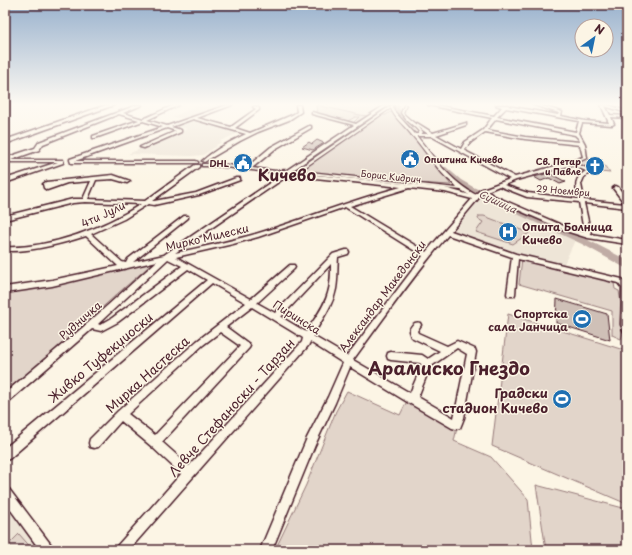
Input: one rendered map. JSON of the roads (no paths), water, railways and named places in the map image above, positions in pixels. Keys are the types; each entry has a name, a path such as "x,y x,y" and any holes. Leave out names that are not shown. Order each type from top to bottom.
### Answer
{"main road":[{"path":"5,141 34,131"},
{"path":"5,141 35,131"}],"street":[{"path":"5,160 37,148 41,143 72,131"},
{"path":"94,137 112,131"},
{"path":"5,182 155,131"},
{"path":"142,147 180,131"},
{"path":"239,131 250,134"},
{"path":"70,160 82,162 206,163 225,147 258,131"},
{"path":"248,169 273,148 302,131"},
{"name":"Рудничка","path":"5,399 168,256 348,131"},
{"name":"Рудничка","path":"286,174 351,131"},
{"path":"354,131 306,165 300,170 300,172 459,187"},
{"path":"413,131 445,176 464,192 478,195 514,179 585,158 582,144 577,133 564,131"},
{"path":"417,135 421,132 420,131"},
{"path":"426,131 432,136 514,179"},
{"path":"417,135 432,136 446,131"},
{"path":"465,153 463,149 465,144 484,131 525,138 582,144"},
{"path":"82,162 84,155"},
{"path":"5,160 61,162"},
{"path":"42,161 47,164 44,168"},
{"name":"Борис Кидрич","path":"206,163 286,174 410,186 478,195 498,200 571,231 588,236 627,242"},
{"path":"572,163 590,171 579,180 580,200 588,236"},
{"name":"4ти Јули","path":"5,249 16,250 32,248 87,233 118,219 146,203 195,164"},
{"path":"52,183 46,184 47,188 66,182 113,177 128,181"},
{"path":"85,200 94,179"},
{"path":"5,218 73,201 85,200 146,203 165,201 197,194 238,179"},
{"name":"29 Ноември","path":"500,185 527,195 627,205"},
{"name":"Мирко Милески","path":"5,290 52,283 261,234 345,205 410,186"},
{"path":"616,188 627,205"},
{"name":"Александар Македонски","path":"266,550 311,442 332,400 348,361 427,254 478,195"},
{"path":"345,205 427,254"},
{"path":"87,233 120,264 128,266 130,261 186,217"},
{"path":"446,232 516,256 620,281 626,287 625,325 627,330"},
{"path":"276,317 335,256 346,252"},
{"name":"Пиринска","path":"168,256 276,317 412,400 456,424 459,418 472,352 457,344 427,364"},
{"name":"Левче Стефаноски - Тарзан","path":"121,550 137,534 305,344 307,337 330,300 335,284 333,270 335,256"},
{"path":"512,294 516,256"},
{"path":"91,325 101,328 115,320 187,266"},
{"name":"Мирка Настеска","path":"94,443 120,414 219,327 251,303 292,267"},
{"name":"Живко Туфекџиоски","path":"5,455 211,280"},
{"path":"416,325 413,331 414,335 447,350"},
{"path":"155,442 246,346 219,327"},
{"path":"391,356 422,359 427,364 412,400"},
{"path":"120,414 155,442 189,474"},
{"path":"5,493 48,550"}],"waterway":[{"name":"Сушица","path":"412,131 419,140"},
{"name":"Сушица","path":"443,169 458,182 470,189 585,242 627,265"}],"place":[{"name":"Општина Кичево","path":"410,159"},
{"name":"DHL","path":"243,163"},
{"name":"Св. Петар и Павле","path":"595,166"},
{"name":"Општа Болница Кичево","path":"508,232"},
{"name":"Спортска сала Јанчица","path":"582,319"},
{"name":"Градски стадион Кичево","path":"562,399"}],"district":[{"name":"Кичево","path":"287,174"},
{"name":"Арамиско Гнездо","path":"449,367"}]}
